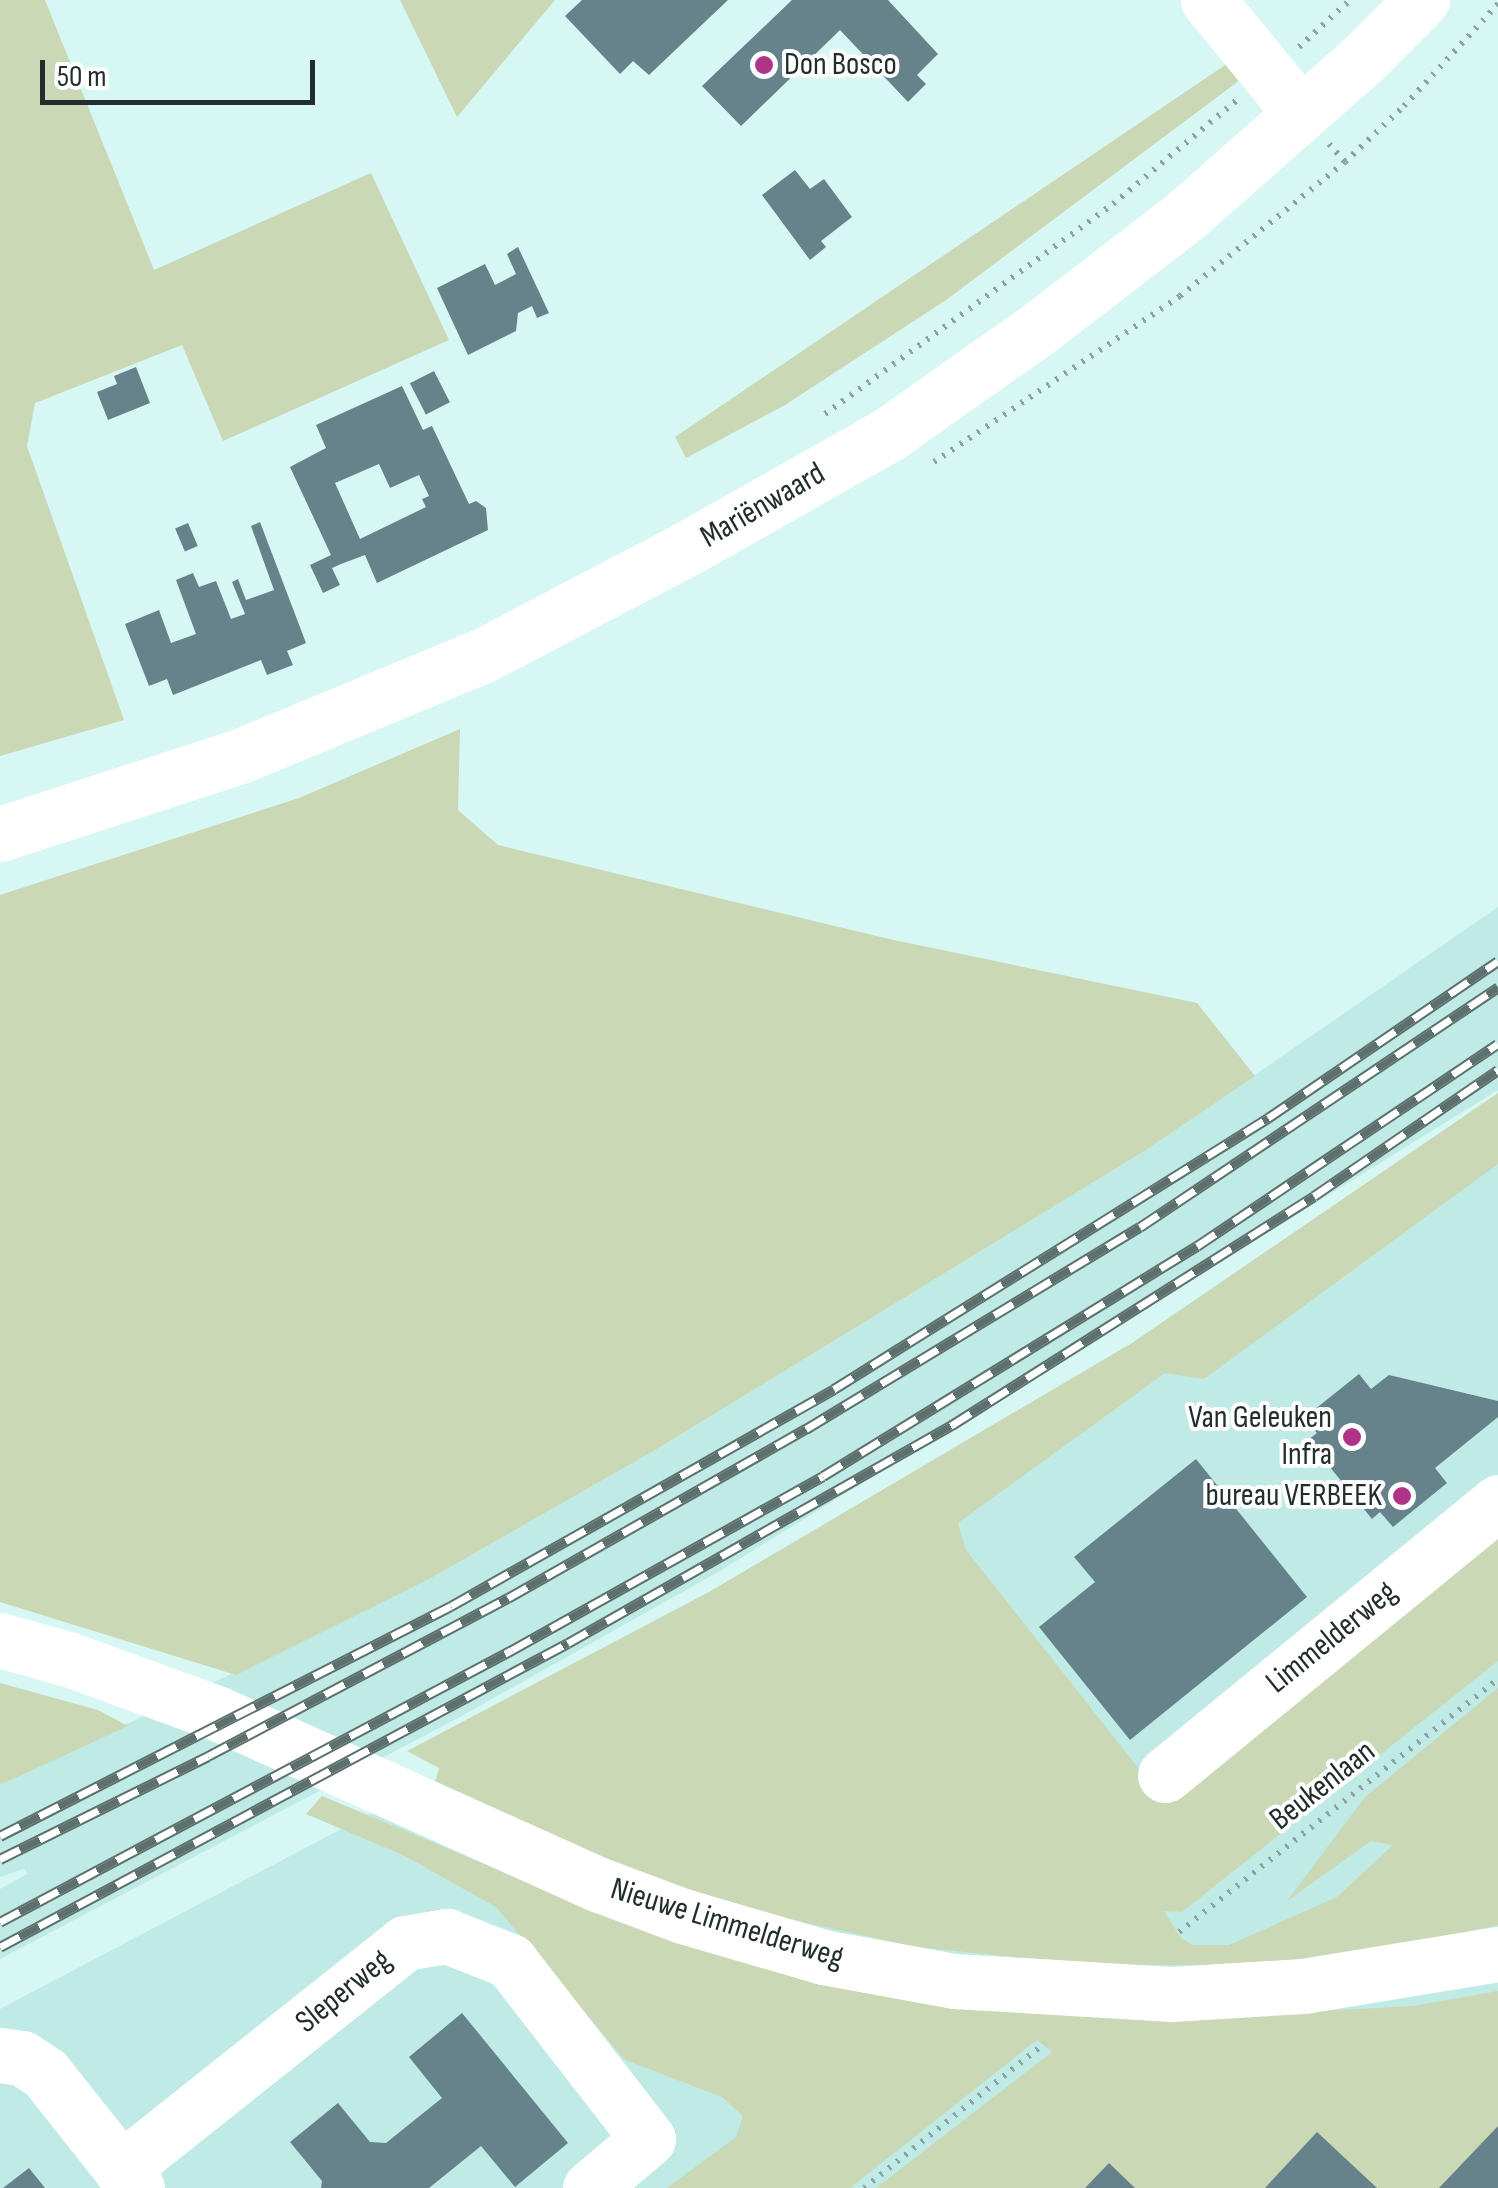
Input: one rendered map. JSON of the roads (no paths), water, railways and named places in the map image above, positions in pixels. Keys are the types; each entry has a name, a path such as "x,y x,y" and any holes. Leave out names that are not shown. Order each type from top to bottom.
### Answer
{"street":[{"path":"1208,0 1284,93"},
{"name":"Mariënwaard","path":"0,834 99,806 368,706 588,603 888,434 1042,326 1186,215 1284,93 1422,0"},
{"name":"Limmelderweg","path":"1166,1775 1498,1502"},
{"name":"Nieuwe Limmelderweg","path":"0,1640 155,1688 600,1886 683,1916 823,1957 954,1981 1172,1994 1303,1986 1498,1954"},
{"name":"Sleperweg","path":"129,2179 406,1943 446,1936 510,1961 648,2140 590,2188"},
{"path":"0,2055 22,2058 45,2074 129,2179"}],"railway":[{"path":"0,1836 451,1606 834,1389 1268,1118 1498,961"},
{"path":"0,1859 208,1756 508,1598 806,1429 1140,1227 1498,987"},
{"path":"0,1922 512,1650 823,1476 1197,1246 1498,1044"},
{"path":"0,1947 568,1643 952,1425 1314,1196 1498,1070"}],"place":[{"name":"Don Bosco","path":"764,65"},
{"name":"Van Geleuken Infra","path":"1352,1437"},
{"name":"bureau VERBEEK","path":"1402,1496"}]}
